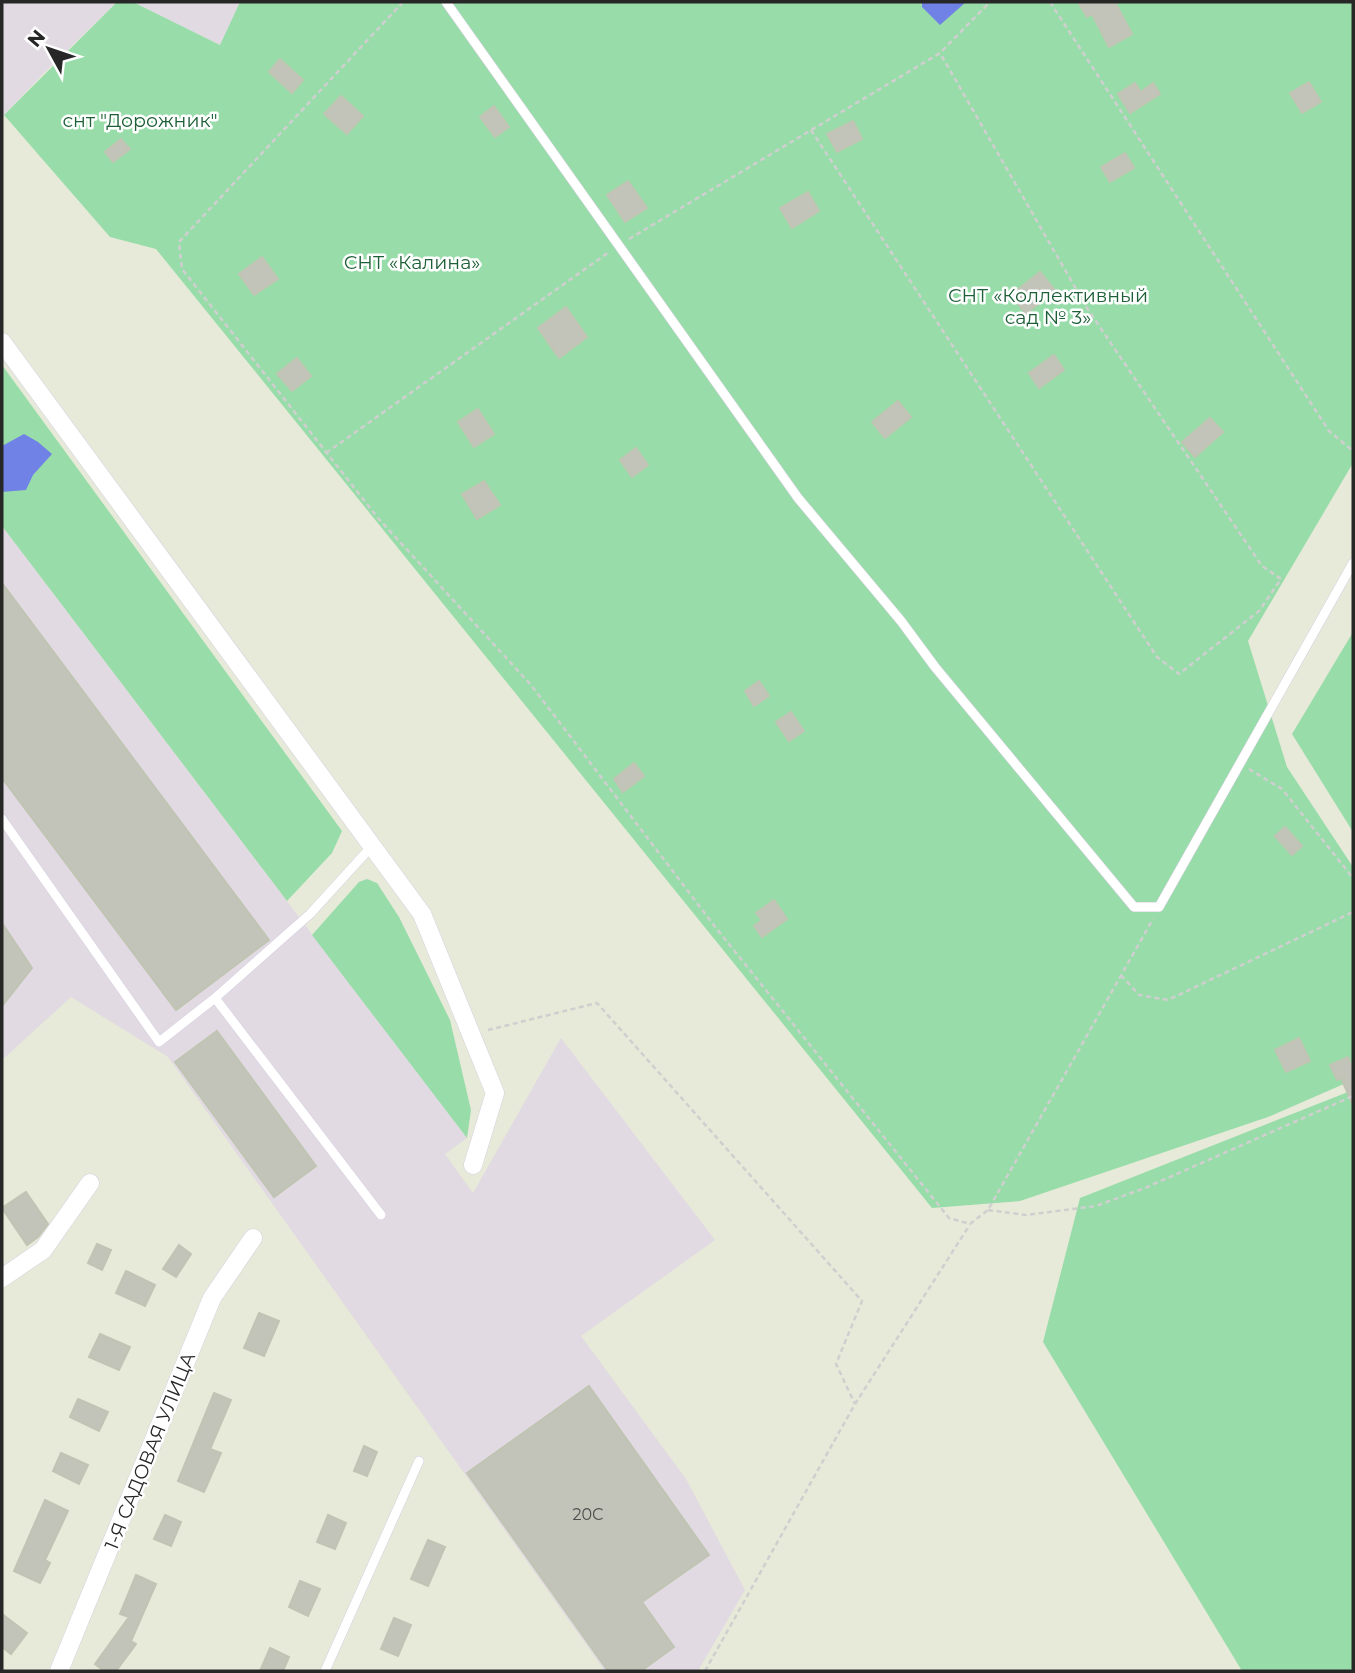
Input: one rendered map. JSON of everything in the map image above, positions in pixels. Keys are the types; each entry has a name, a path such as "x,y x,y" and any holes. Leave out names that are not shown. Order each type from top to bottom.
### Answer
{"street":[{"path":"2,342 422,914 495,1093 473,1165"},
{"path":"2,1278 43,1250 90,1183"},
{"name":"1-Я САДОВАЯ УЛИЦА","path":"59,1671 212,1298 253,1238"}],"lane":[{"path":"446,2 798,498 1134,907 1159,907 1353,563"},
{"path":"2,819 159,1042 215,998 310,914 372,846"},
{"path":"215,998 381,1216"},
{"path":"324,1671 419,1461"}],"path":[{"path":"403,2 179,242 182,269 378,518 531,685 716,928 949,1218 970,1224"},
{"path":"327,453 619,245 940,52 990,2"},
{"path":"1050,2 1329,431 1353,451"},
{"path":"811,130 1157,657 1179,674 1259,611 1281,579 1262,566 1087,308 940,52"},
{"path":"1241,764 1282,789 1353,878"},
{"path":"705,1671 855,1404 970,1224 988,1210 1159,907"},
{"path":"1121,975 1139,995 1168,1000 1353,912"},
{"path":"471,1035 597,1003 862,1301 836,1364 855,1404"},
{"path":"988,1210 1026,1214 1096,1206 1145,1188 1353,1096"}],"shaded area":[{"path":"2,2 117,2 2,117"},
{"path":"133,2 240,2 220,45"},
{"path":"2,526 467,1138 445,1154 473,1193 561,1038 715,1240 581,1336 686,1479 745,1590 698,1671 605,1671 168,1057 71,997 2,1060"}],"green space":[{"path":"117,2 133,2 220,45 240,2 1353,2 1353,463 1248,641 1287,767 1353,867 1353,1080 1268,1117 1020,1201 932,1208 156,249 110,237 4,115"},
{"path":"2,365 342,831 332,853 287,901 2,526"},
{"path":"1353,632 1353,832 1292,734"},
{"path":"367,879 377,883 399,917 450,1020 471,1110 467,1138 312,935 359,882"},
{"path":"1353,1090 1353,1671 1242,1671 1043,1342 1080,1198"}],"water":[{"path":"922,2 966,2 940,25 922,7"},
{"path":"24,434 52,454 33,475 26,490 2,492 2,446"}],"building":[{"path":"1078,2 1115,2 1132,34 1109,47 1092,14 1087,17"},
{"path":"280,59 303,80 292,93 269,72"},
{"path":"1309,82 1321,102 1302,113 1290,93"},
{"path":"1135,83 1141,92 1153,83 1160,94 1130,113 1118,94"},
{"path":"341,96 363,116 347,134 324,114"},
{"path":"494,106 509,127 495,137 480,117"},
{"path":"853,121 862,139 837,152 827,134"},
{"path":"121,139 130,149 113,162 105,152"},
{"path":"1125,153 1134,168 1110,182 1101,167"},
{"path":"628,181 647,208 625,222 607,195"},
{"path":"808,192 819,211 792,228 780,208"},
{"path":"262,257 278,279 254,295 239,274"},
{"path":"1040,272 1055,290 1026,314 1011,295"},
{"path":"566,307 587,337 559,358 538,328"},
{"path":"1054,355 1064,370 1039,388 1029,373"},
{"path":"297,358 311,376 292,391 277,374"},
{"path":"898,401 911,417 885,438 872,422"},
{"path":"478,409 494,434 474,447 458,422"},
{"path":"1210,418 1223,432 1195,457 1182,442"},
{"path":"636,448 648,465 632,477 620,460"},
{"path":"484,481 500,505 477,519 462,494"},
{"path":"2,583 269,940 176,1010 2,778"},
{"path":"759,681 769,696 754,706 745,691"},
{"path":"791,712 804,731 789,741 776,722"},
{"path":"634,763 644,776 623,792 614,779"},
{"path":"1285,827 1302,846 1292,855 1275,836"},
{"path":"774,900 787,919 762,937 754,926 762,920 756,913"},
{"path":"2,923 32,968 2,1006"},
{"path":"217,1031 316,1166 274,1197 175,1062"},
{"path":"1299,1038 1310,1061 1286,1072 1275,1050"},
{"path":"1348,1057 1353,1069 1353,1105 1341,1078 1337,1080 1330,1065"},
{"path":"26,1192 48,1224 38,1237 27,1245 2,1208"},
{"path":"97,1244 111,1250 102,1270 88,1263"},
{"path":"179,1245 191,1254 176,1277 163,1269"},
{"path":"126,1271 155,1285 145,1306 116,1293"},
{"path":"259,1313 279,1321 264,1356 244,1348"},
{"path":"100,1334 130,1347 119,1370 89,1357"},
{"path":"589,1386 709,1555 642,1602 674,1647 641,1671 608,1671 467,1473"},
{"path":"214,1393 231,1400 210,1449 221,1453 204,1492 178,1481"},
{"path":"78,1399 108,1412 99,1431 70,1417"},
{"path":"364,1446 377,1452 367,1476 354,1471"},
{"path":"61,1453 88,1465 79,1484 53,1471"},
{"path":"45,1500 68,1511 45,1560 50,1563 40,1583 14,1571"},
{"path":"165,1515 181,1522 171,1546 154,1539"},
{"path":"328,1515 346,1523 335,1549 317,1542"},
{"path":"428,1540 445,1547 428,1586 411,1579"},
{"path":"136,1575 156,1584 131,1641 136,1644 116,1671 104,1671 95,1664 129,1617 120,1614"},
{"path":"300,1581 320,1589 308,1616 289,1607"},
{"path":"2,1614 27,1633 11,1654 2,1647"},
{"path":"394,1618 411,1625 398,1656 381,1649"},
{"path":"270,1648 289,1657 283,1671 260,1671"}],"park label":[{"name":"снт \"Дорожник\"","path":"140,120"},
{"name":"СНТ «Калина»","path":"412,262"},
{"name":"СНТ «Коллективный сад № 3»","path":"1048,306"}]}
